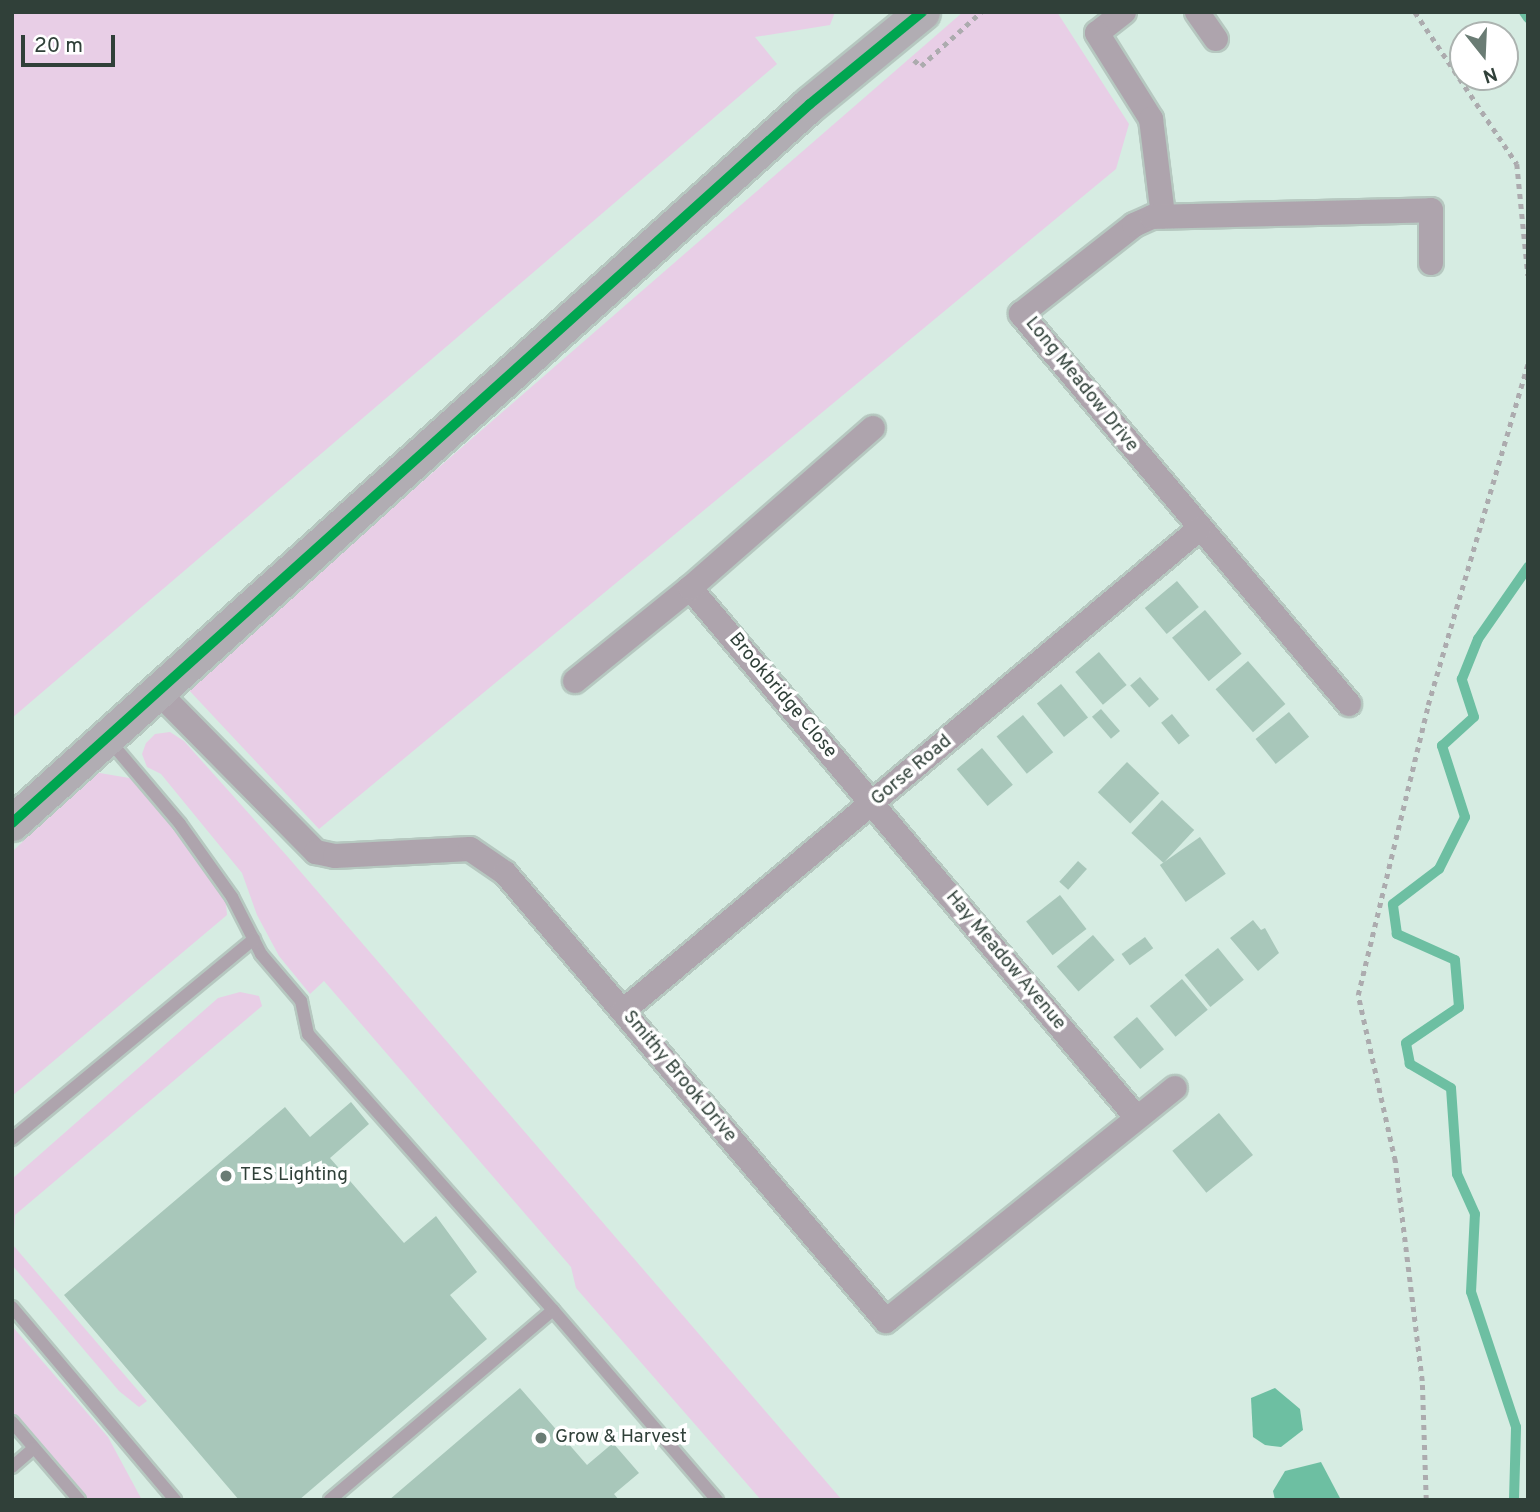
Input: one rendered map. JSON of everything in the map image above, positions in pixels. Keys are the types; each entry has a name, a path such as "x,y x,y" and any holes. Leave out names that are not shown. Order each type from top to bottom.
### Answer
{"street":[{"path":"12,823 810,104 922,12"},
{"path":"1124,12 1097,33 1151,118 1163,216"},
{"path":"1197,12 1216,39"},
{"name":"Long Meadow Drive","path":"1349,704 1199,529 1021,314 1134,225 1163,216 1431,210 1431,263"},
{"path":"575,681 690,588 873,428"},
{"name":"Gorse Road","path":"622,1011 1199,529"},
{"name":"Brookbridge Close","path":"690,588 873,804"},
{"name":"Smithy Brook Drive","path":"158,692 316,852 335,856 448,846 470,849 490,860 886,1321 1175,1088"},
{"name":"Hay Meadow Avenue","path":"873,804 1137,1118"}],"lane":[{"path":"107,738 180,824 232,897 254,939 301,1001 308,1034 717,1500"},
{"path":"12,1139 254,939"},
{"path":"12,1307 175,1500"},
{"path":"330,1500 552,1310"},
{"path":"12,1422 79,1500"},
{"path":"12,1467 34,1448"}],"path":[{"path":"1415,12 1517,164 1528,275"},
{"path":"1426,1500 1422,1381 1395,1161 1358,995 1428,705 1528,363"}],"shaded area":[{"path":"12,12 835,12 830,25 755,37 777,64 12,718"},
{"path":"963,12 1057,12 1129,124 1116,169 319,829 186,687"},
{"path":"170,732 184,741 287,856 842,1500 761,1500 576,1288 571,1267 324,981 310,994 279,956 257,915 242,873 161,774 147,767 142,754 146,743 155,734"},
{"path":"94,772 135,779 225,892 227,915 12,1096 12,852"},
{"path":"240,992 259,996 262,1006 15,1215 13,1245 147,1401 139,1407 119,1391 12,1265 12,1179 218,998"},
{"path":"12,1326 108,1437 142,1500 86,1500 12,1413"},
{"path":"1275,1388 1300,1409 1303,1430 1281,1447 1265,1445 1253,1437 1251,1398"},
{"path":"1321,1462 1341,1500 1275,1500 1273,1491 1285,1471"}],"building":[{"path":"1177,581 1199,607 1167,634 1145,608"},
{"path":"1205,610 1242,654 1209,681 1172,638"},
{"path":"1099,652 1127,685 1103,705 1075,672"},
{"path":"1248,661 1285,704 1253,732 1216,689"},
{"path":"1140,677 1159,699 1149,707 1130,686"},
{"path":"1061,684 1088,717 1064,737 1037,704"},
{"path":"1101,709 1120,731 1111,739 1092,717"},
{"path":"1289,712 1309,737 1276,764 1256,739"},
{"path":"1172,714 1190,736 1179,745 1161,723"},
{"path":"1023,715 1053,752 1027,774 997,736"},
{"path":"982,748 1013,785 988,806 957,769"},
{"path":"1127,762 1159,793 1130,823 1098,792"},
{"path":"1162,800 1194,830 1163,863 1131,833"},
{"path":"1200,837 1226,874 1186,902 1160,865"},
{"path":"1078,861 1087,869 1068,890 1059,882"},
{"path":"1060,895 1086,929 1053,955 1026,921"},
{"path":"1253,920 1261,930 1265,928 1279,953 1258,971 1230,938"},
{"path":"1093,935 1115,960 1078,991 1057,966"},
{"path":"1145,937 1153,948 1130,965 1122,954"},
{"path":"1218,948 1244,980 1210,1007 1185,975"},
{"path":"1182,979 1208,1010 1176,1037 1150,1006"},
{"path":"1137,1017 1164,1049 1140,1069 1113,1037"},
{"path":"351,1102 369,1124 330,1158 404,1243 436,1216 477,1272 450,1295 487,1339 299,1500 239,1500 64,1295 285,1107 310,1137"},
{"path":"1219,1113 1253,1155 1206,1193 1172,1151"},
{"path":"520,1388 587,1465 613,1443 639,1473 614,1494 619,1500 389,1500"}],"waterway":[{"path":"1524,12 1528,18"},
{"path":"1514,1500 1516,1427 1471,1292 1475,1214 1457,1174 1451,1088 1410,1064 1406,1043 1459,1007 1455,960 1397,934 1393,904 1439,869 1465,817 1442,746 1474,717 1462,679 1478,639 1528,567"}],"transit line":[{"path":"12,823 810,104 922,12"}],"place":[{"name":"TES Lighting","path":"226,1176"},
{"name":"Grow & Harvest","path":"541,1438"}]}
